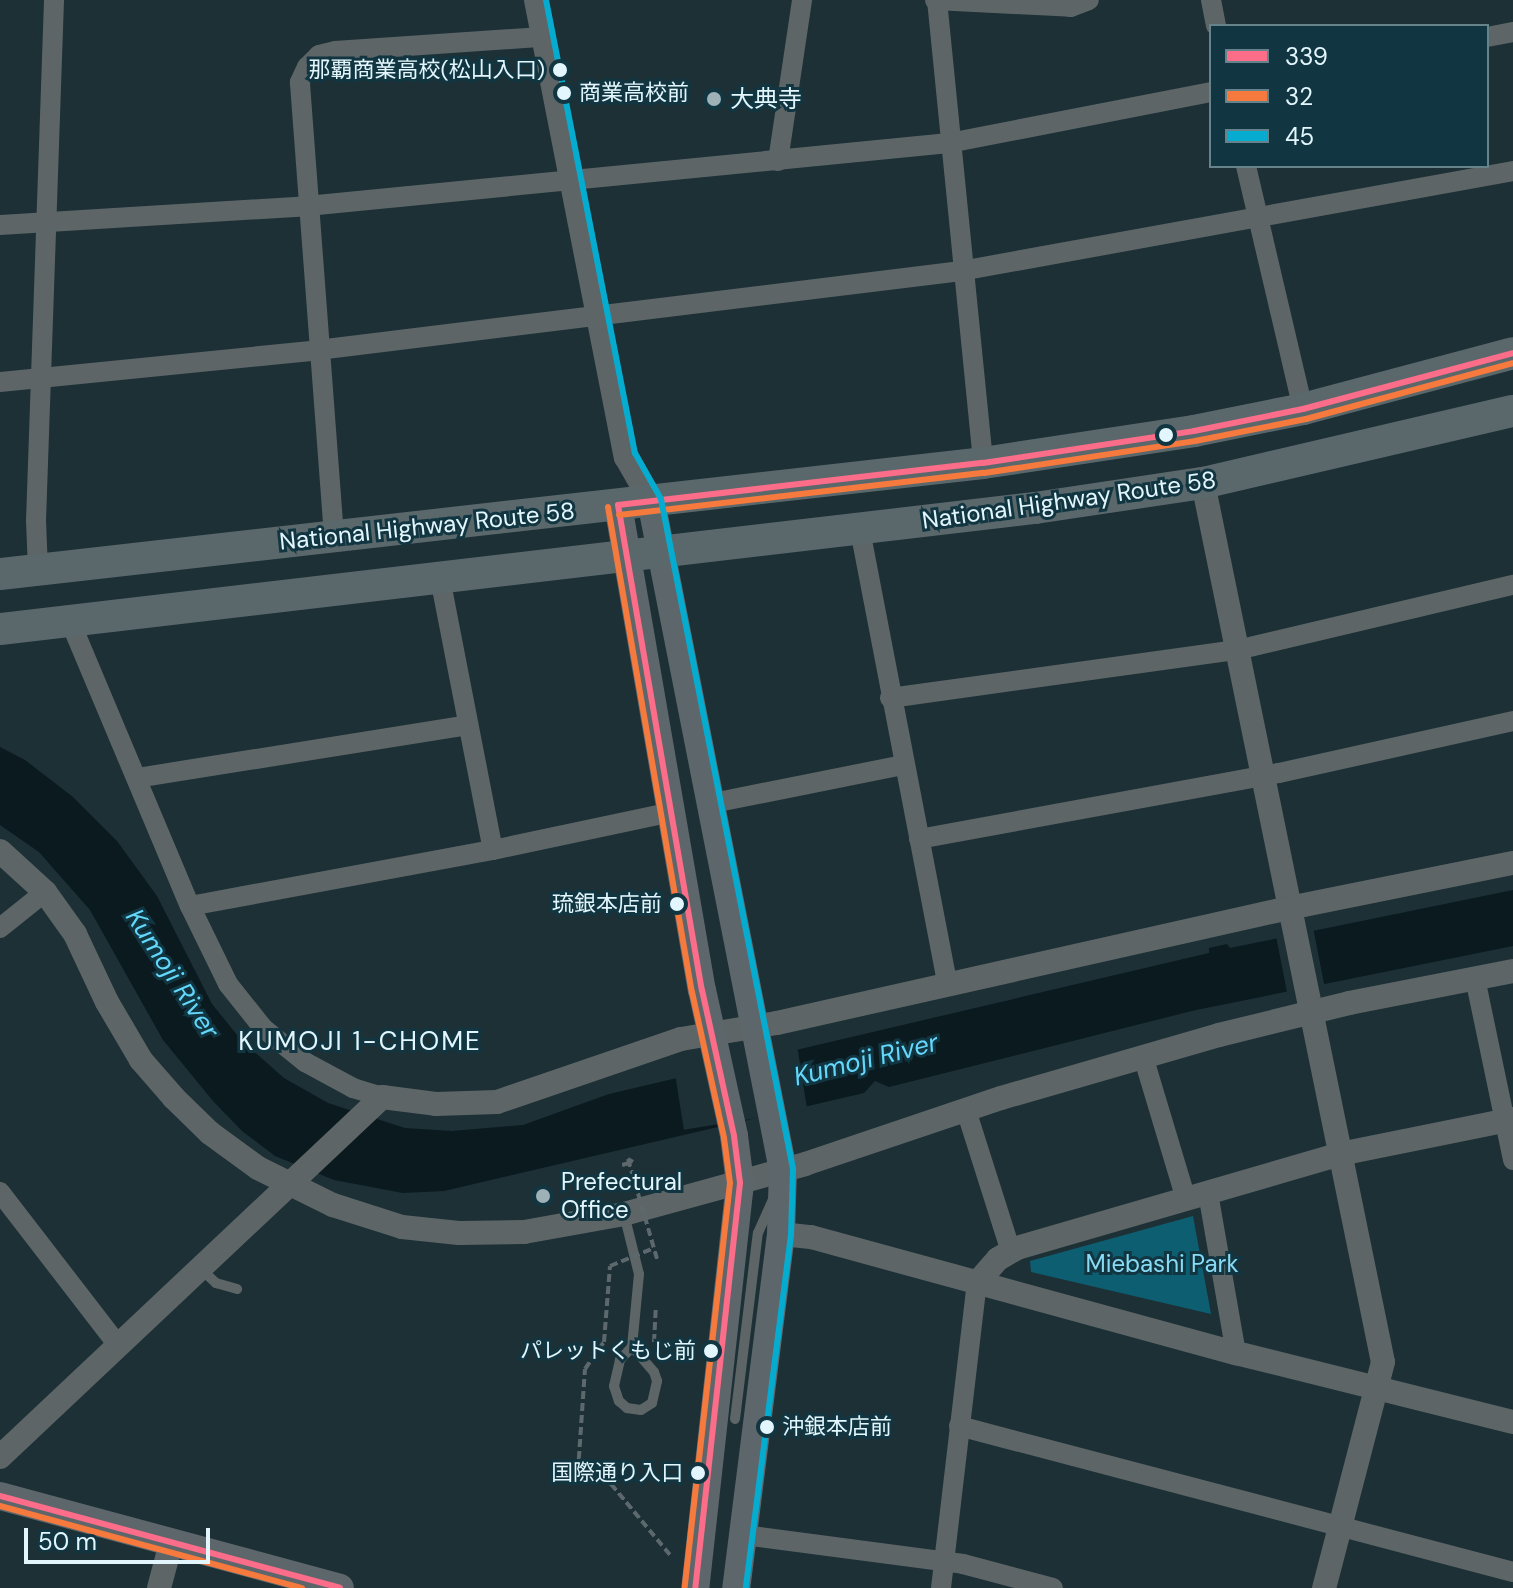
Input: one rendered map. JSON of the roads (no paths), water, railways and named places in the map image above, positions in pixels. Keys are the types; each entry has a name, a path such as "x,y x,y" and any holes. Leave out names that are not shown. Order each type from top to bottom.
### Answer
{"highway":[{"name":"National Highway Route 58","path":"0,574 983,463 1194,431 1303,409 1513,353"},
{"name":"National Highway Route 58","path":"0,629 860,530 1203,483 1513,411"}],"main road":[{"path":"651,501 783,1170 781,1234 736,1588"},
{"path":"618,505 714,1045 734,1136 740,1183 695,1588"},
{"path":"0,1496 171,1543 269,1579 340,1588"}],"street":[{"path":"38,570 36,521 40,377 54,0"},
{"path":"536,0 626,457 651,501"},
{"path":"778,161 802,0"},
{"path":"983,463 961,271 936,0 1071,7 1089,0"},
{"path":"1211,0 1216,24"},
{"path":"1489,37 1513,32"},
{"path":"334,536 300,82 307,67 319,55 335,51 543,37"},
{"path":"0,225 307,206 949,143 1209,92"},
{"path":"1246,168 1303,409"},
{"path":"0,382 318,350 961,271 1513,171"},
{"path":"618,505 626,457"},
{"path":"1203,483 1381,1343 1383,1362 1379,1389 1324,1588"},
{"path":"860,530 890,698 948,985"},
{"path":"440,578 493,850"},
{"path":"890,698 1237,650 1513,585"},
{"path":"70,621 190,906 228,984 263,1028 328,1076 382,1097 451,1105 497,1102 681,1039 714,1045 757,1038 948,985 1291,916 1513,863"},
{"path":"919,839 1262,776 1513,721"},
{"path":"137,778 468,725"},
{"path":"713,803 904,765"},
{"path":"190,906 493,850 672,812"},
{"path":"0,851 45,892 75,934 107,1002 141,1060 210,1133 258,1168 310,1194 367,1217 402,1227 445,1232 524,1232 624,1214 783,1170 1308,1002 1513,971"},
{"path":"0,928 45,892"},
{"path":"1475,978 1509,1120 1513,1160"},
{"path":"1143,1056 1197,1196 1236,1353"},
{"path":"0,1457 382,1097"},
{"path":"966,1110 1011,1252"},
{"path":"941,1588 977,1283 998,1259 1011,1252 1340,1154 1509,1120"},
{"path":"0,1192 118,1345"},
{"path":"781,1234 811,1237 1236,1353 1513,1422"},
{"path":"959,1426 1513,1572"},
{"path":"744,1535 945,1561 1053,1588"},
{"path":"159,1588 171,1543"}],"lane":[{"path":"735,1419 758,1233 783,1170"},
{"path":"624,1214 639,1274 632,1347 620,1360 615,1393 627,1408 641,1410 652,1403 657,1381 654,1372 632,1347"},
{"path":"201,1268 216,1283 237,1289"}],"water":[{"name":"Kumoji River","path":"0,747 25,760 73,797 117,841 157,896 212,1004 242,1041 284,1078 328,1103 405,1128 452,1131 523,1125 609,1094 1209,953 1209,948 1227,944 1230,948 1513,890 1513,946 1196,1010 889,1087 875,1081 864,1093 444,1191 403,1193 334,1180 275,1156 242,1131 213,1101 163,1040 90,910 39,852 0,825"}],"place":[{"name":"那覇商業高校(松山入口)","path":"560,70"},
{"name":"商業高校前","path":"564,93"},
{"name":"大典寺","path":"714,99"},
{"name":"琉銀本店前","path":"677,904"},
{"name":"Prefectural Office","path":"543,1196"},
{"name":"パレットくもじ前","path":"711,1351"},
{"name":"沖銀本店前","path":"767,1427"},
{"name":"国際通り入口","path":"698,1473"}],"district":[{"name":"KUMOJI 1-CHOME","path":"360,1042"}],"park label":[{"name":"Miebashi Park","path":"1162,1264"}]}
